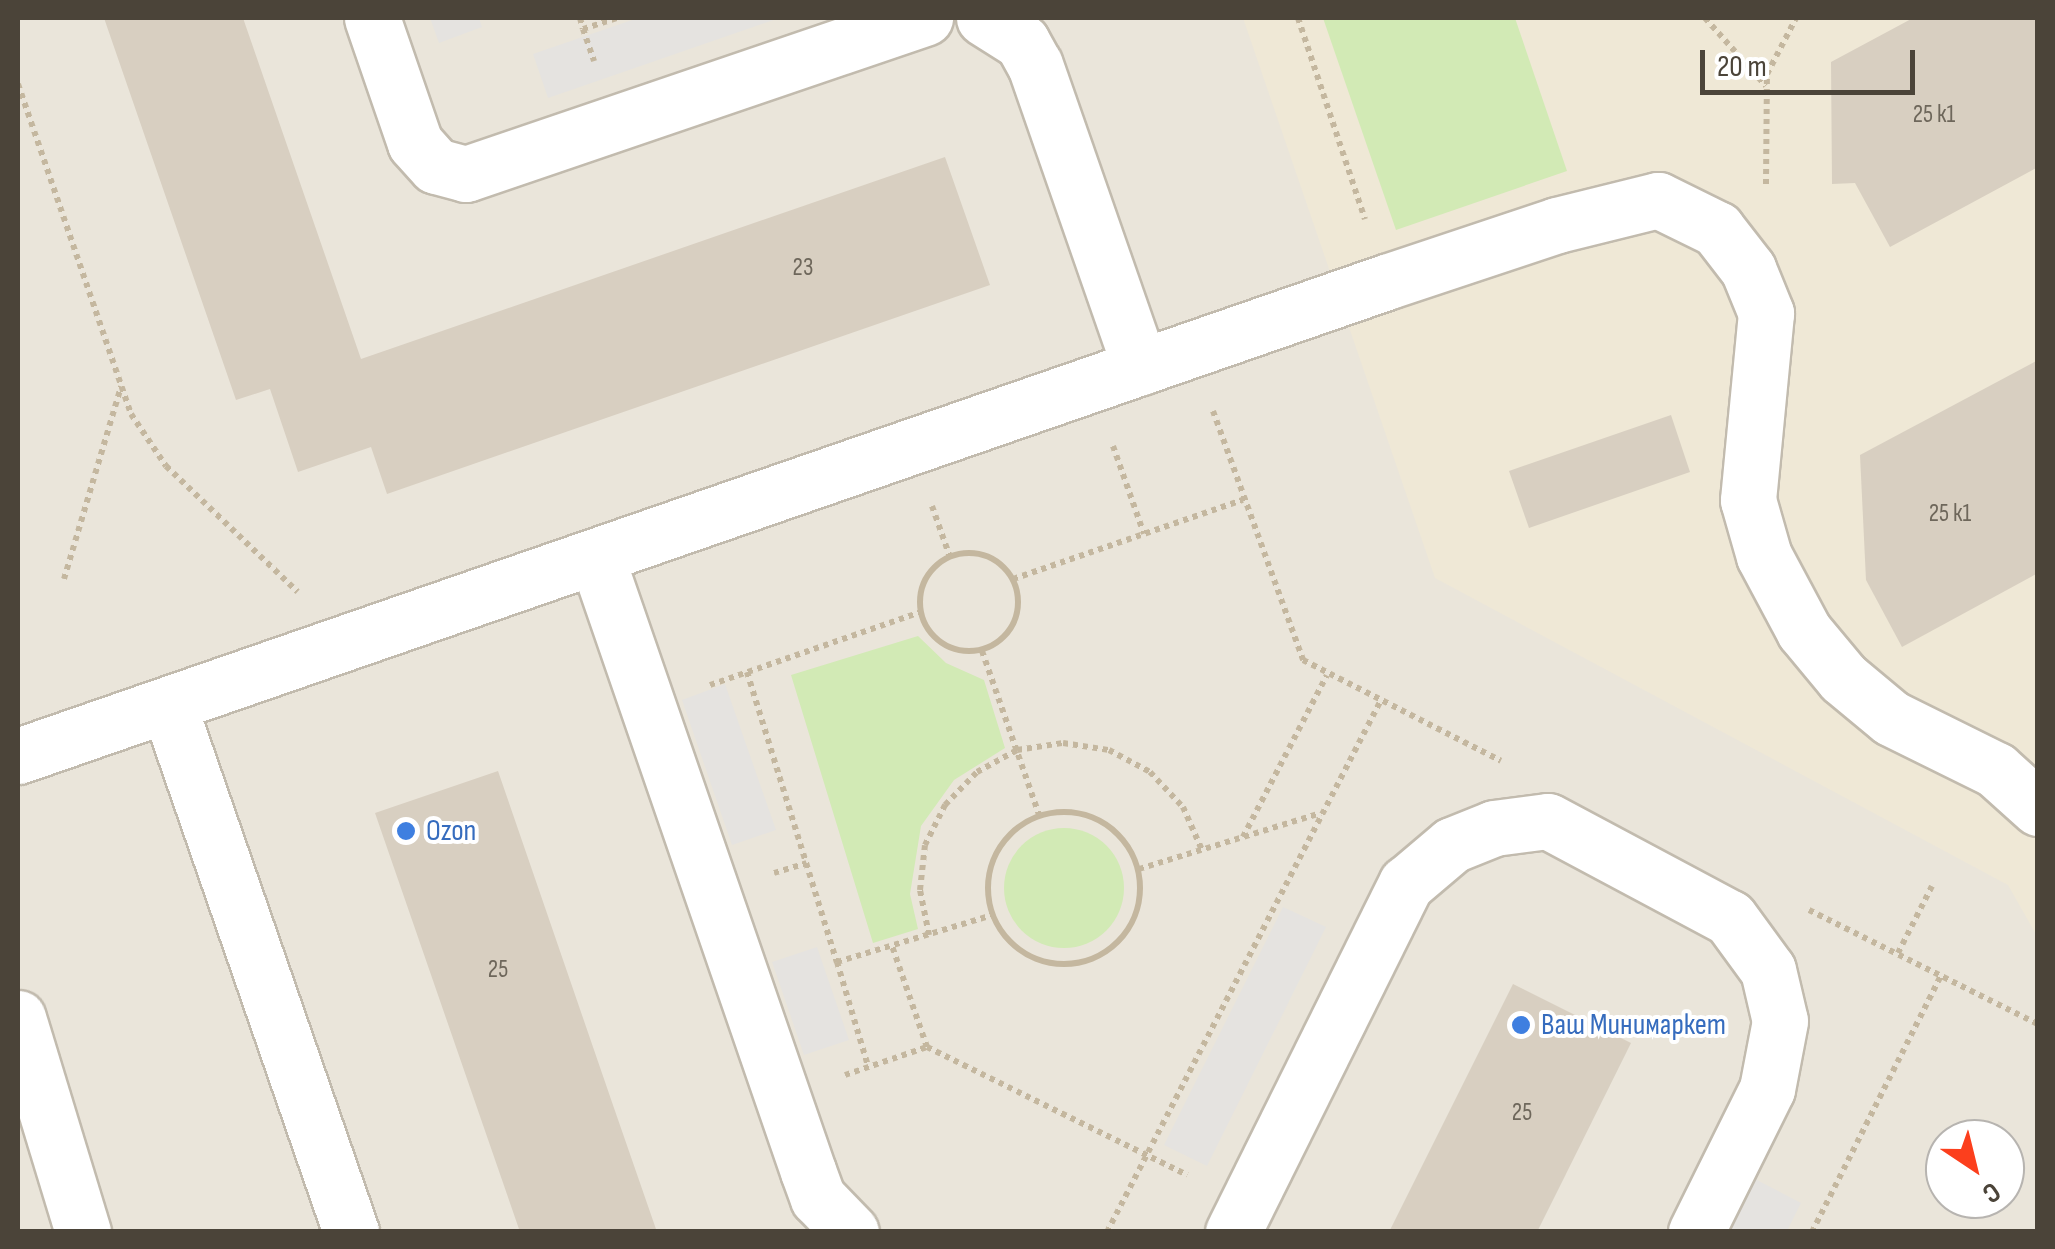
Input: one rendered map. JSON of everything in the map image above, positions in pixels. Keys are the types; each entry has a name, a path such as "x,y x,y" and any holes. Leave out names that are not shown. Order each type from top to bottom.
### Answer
{"street":[{"path":"372,18 415,143 436,166 466,174 925,18"},
{"path":"984,18 1022,42 1035,64 1116,375"},
{"path":"18,756 1386,282 1557,225 1658,200 1718,229 1748,269 1766,314 1748,500 1764,556 1804,632 1843,678 1891,718 1996,770 2038,808"},
{"path":"596,556 818,1198 851,1232"},
{"path":"168,704 351,1232"},
{"path":"1240,1218 1406,884 1452,845 1494,828 1548,821 1730,918 1768,970 1780,1020 1767,1089 1696,1232"},
{"path":"18,1018 83,1232"}],"path":[{"path":"580,18 584,29 616,18"},
{"path":"1298,18 1386,282"},
{"path":"1704,18 1767,86"},
{"path":"1766,200 1767,86 1782,37 1796,18"},
{"path":"18,84 131,414 166,466 349,641"},
{"path":"1116,375 1144,534"},
{"path":"64,579 121,385"},
{"path":"1013,580 1243,500"},
{"path":"950,556 992,558 1013,580 1014,622 982,650 950,648 936,639 921,612 923,585 950,556"},
{"path":"648,707 921,612"},
{"path":"982,650 1039,815"},
{"path":"747,672 868,1066"},
{"path":"1243,837 1326,675"},
{"path":"1106,1232 1380,702"},
{"path":"929,935 920,890 926,845 945,805 977,772 1017,750 1063,743 1109,750 1150,772 1183,806 1202,850"},
{"path":"1139,869 1322,812"},
{"path":"1039,815 1089,815 1128,846 1139,869 1140,899 1131,926 1112,948 1086,962 1058,965 1030,957 1007,940 992,915 990,867 1001,845 1039,815"},
{"path":"1898,954 1932,886"},
{"path":"837,962 992,915"},
{"path":"892,946 927,1047"},
{"path":"1812,1232 1941,974 2038,1024"},
{"path":"782,1097 927,1047 1146,1155 1240,1218"},
{"path":"2038,1142 2038,1224"}],"shaded area":[{"path":"18,18 2037,18 2037,1231 18,1231"},
{"path":"430,18 479,18 482,27 439,43"},
{"path":"638,18 779,18 548,98 533,54"},
{"path":"1243,18 2037,18 2037,936 2008,885 1435,578"},
{"path":"725,684 776,830 732,845 682,700"},
{"path":"1283,907 1326,927 1207,1166 1164,1145"},
{"path":"817,947 849,1040 804,1055 772,962"},
{"path":"1755,1179 1801,1203 1787,1231 1729,1231"}],"green space":[{"path":"1323,18 1515,18 1567,171 1396,230"},
{"path":"918,636 946,663 984,680 1005,748 954,780 921,826 910,894 918,929 873,943 791,675"},
{"path":"1064,828 1087,833 1106,846 1119,865 1124,888 1119,911 1106,930 1087,943 1064,948 1041,943 1022,930 1009,911 1004,888 1009,865 1022,846 1041,833"}],"building":[{"path":"104,18 243,18 361,359 945,157 990,285 387,494 371,447 298,472 270,389 236,400"},
{"path":"1913,18 2038,18 2038,167 1890,247 1855,183 1832,184 1831,62"},
{"path":"2038,360 2038,573 1902,647 1866,580 1860,455"},
{"path":"1671,415 1690,472 1529,528 1509,471"},
{"path":"498,771 657,1232 520,1232 375,813"},
{"path":"1513,984 1631,1043 1537,1232 1389,1232"}],"place":[{"name":"Ozon","path":"406,831"},
{"name":"Ваш Минимаркет","path":"1521,1025"}]}
